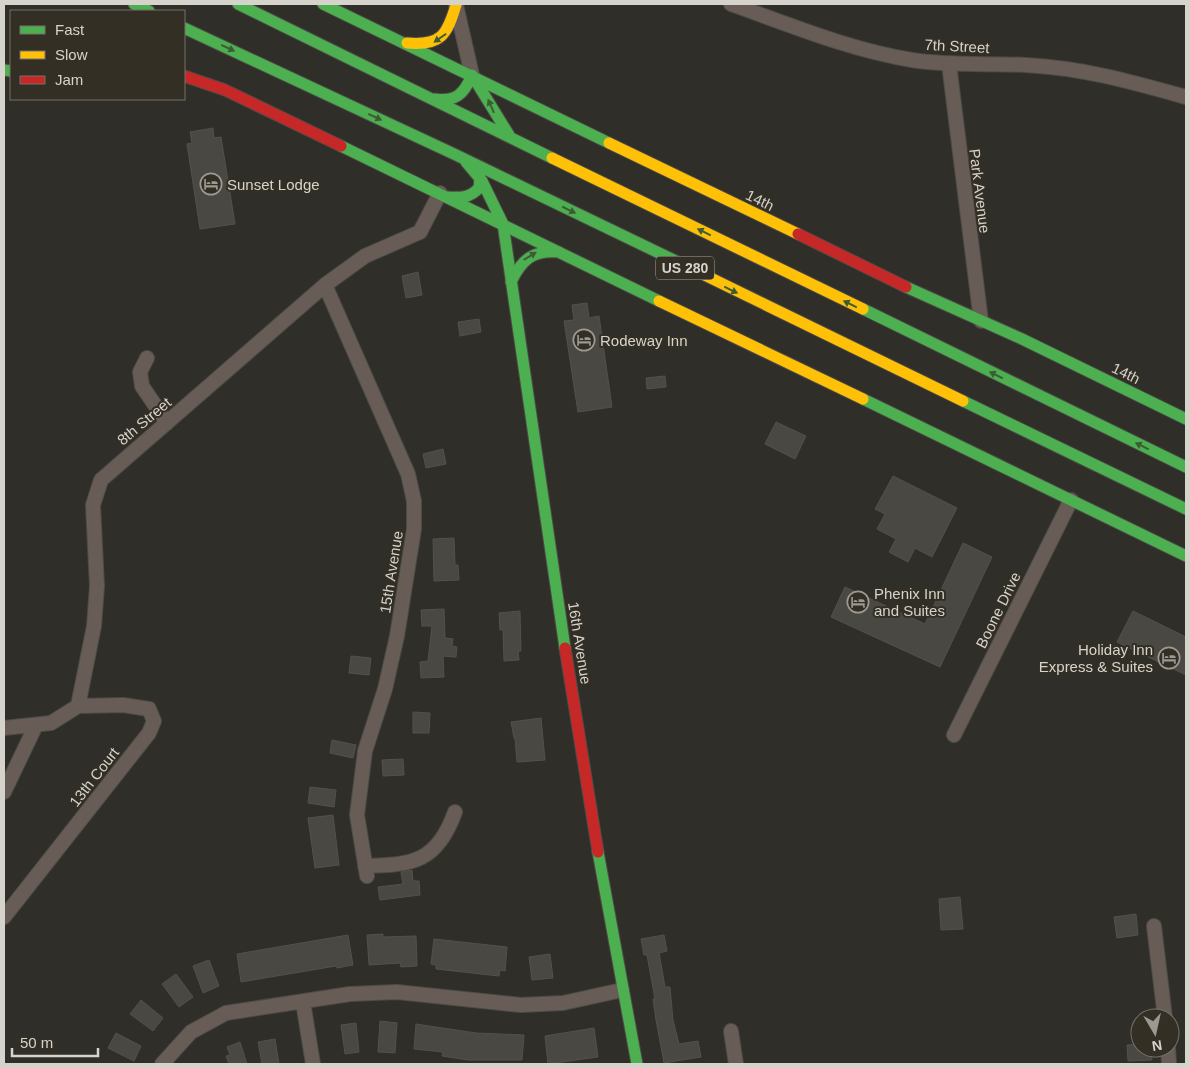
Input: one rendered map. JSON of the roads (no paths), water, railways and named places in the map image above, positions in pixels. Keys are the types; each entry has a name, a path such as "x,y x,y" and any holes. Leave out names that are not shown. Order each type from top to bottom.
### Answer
{"main road":[{"path":"134,4 147,10"},
{"name":"US 280","path":"238,4 1186,467"},
{"name":"14th","path":"323,4 916,292 1186,419"},
{"path":"404,43 422,45 439,40 449,30 456,4"},
{"name":"US 280","path":"185,28 464,159 1186,510"},
{"path":"435,99 447,100 461,96 466,91 472,75 483,88 499,123 510,136"},
{"path":"185,76 221,88 1186,556"},
{"path":"464,159 480,177 503,224"},
{"path":"443,195 458,198 471,195 479,188 480,177"},
{"path":"515,195 539,196"},
{"path":"503,224 507,208"},
{"name":"16th Avenue","path":"503,224 581,744 622,990 637,1064"},
{"path":"511,282 520,264 530,255 542,250 561,252"}],"street":[{"path":"456,4 472,75"},
{"name":"7th Street","path":"731,4 848,45 887,55 949,64 1027,65 1088,71 1186,97"},
{"name":"Park Avenue","path":"949,64 980,321"},
{"name":"8th Street","path":"78,706 94,626 97,586 93,505 100,480 325,285 365,256 420,232 443,195"},
{"name":"15th Avenue","path":"325,285 408,474 414,501 414,529 397,636 385,689 364,751 357,815 366,871 401,865 426,855 445,838 455,812"},
{"path":"148,358 140,372 142,386 167,423"},
{"name":"Boone Drive","path":"954,735 1071,500"},
{"path":"4,728 52,723 78,706"},
{"name":"13th Court","path":"4,917 149,733 154,721 149,709 136,706 78,706"},
{"path":"4,792 36,725"},
{"path":"1154,926 1164,1008"},
{"path":"162,1064 191,1032 226,1014 350,994 397,992 521,1005 563,1003 622,990"},
{"path":"303,1002 314,1064"},
{"path":"731,1031 736,1064"}],"place":[{"name":"Sunset Lodge","path":"211,184"},
{"name":"Rodeway Inn","path":"584,340"},
{"name":"Phenix Inn and Suites","path":"858,602"},
{"name":"Holiday Inn Express & Suites","path":"1169,658"}]}
